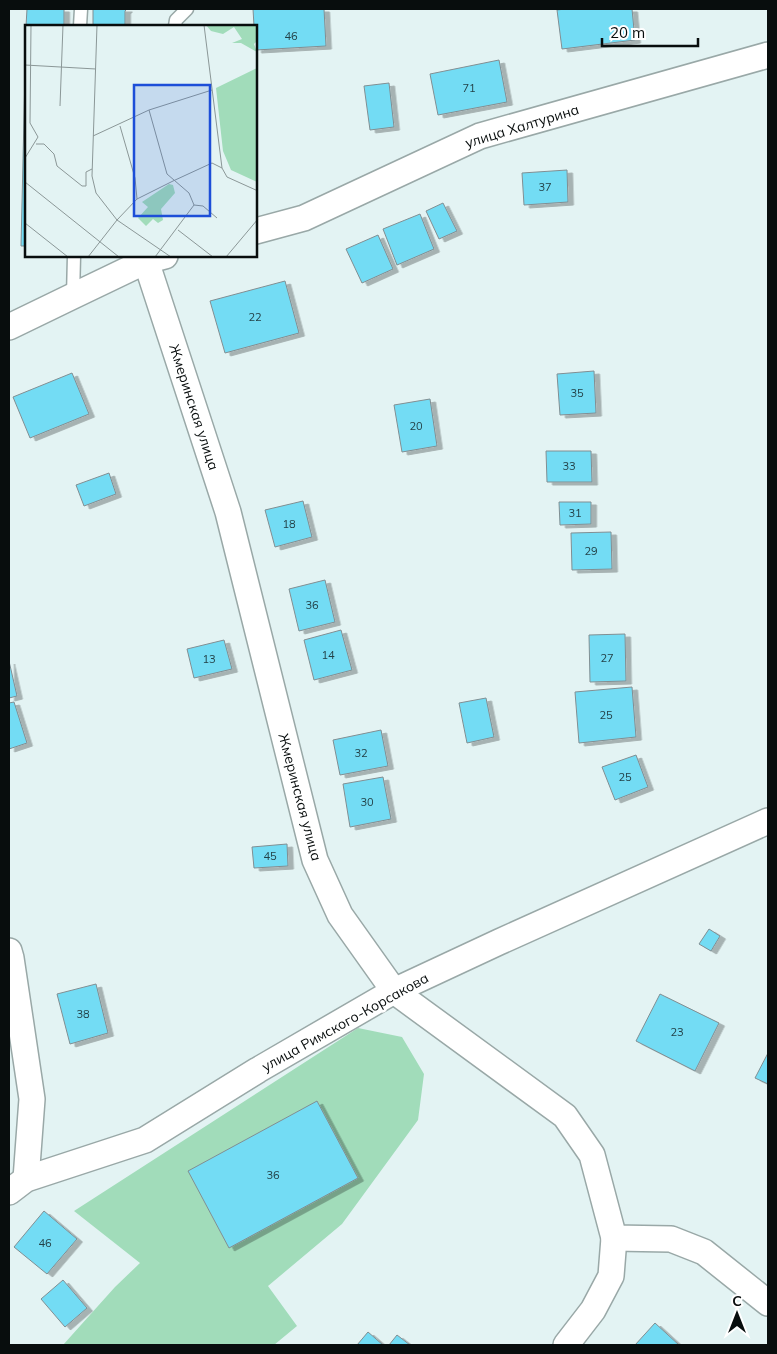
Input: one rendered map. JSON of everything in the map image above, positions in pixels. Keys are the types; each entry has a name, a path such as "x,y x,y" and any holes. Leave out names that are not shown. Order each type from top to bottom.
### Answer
{"street":[{"name":"улица Халтурина","path":"258,230 304,218 480,136 768,55"},
{"path":"9,327 153,258"},
{"name":"Жмеринская улица","path":"153,258 228,512 315,860 340,915 394,991 565,1116 592,1155 614,1238 611,1276 593,1310 566,1345"},
{"name":"улица Римского-Корсакова","path":"17,1186 145,1140 258,1070 394,991 768,821"},
{"path":"9,952 32,1099 17,1186"},
{"path":"614,1238 671,1239 704,1252 768,1303"}],"lane":[{"path":"80,25 81,9"},
{"path":"175,25 176,20 186,9"},
{"path":"72,296 74,258"}],"green space":[{"path":"358,1028 402,1037 424,1074 418,1120 342,1224 268,1286 297,1326 274,1345 63,1345 115,1287 140,1263 74,1211"}],"building":[{"path":"27,9 64,9 64,25 26,25"},
{"path":"93,9 127,9 125,11 125,25 93,25"},
{"path":"253,9 324,9 326,46 258,50 258,25 254,25"},
{"path":"632,9 635,40 562,49 557,10"},
{"path":"499,60 507,102 438,115 430,74"},
{"path":"25,73 25,246 21,246"},
{"path":"389,83 394,127 370,130 364,86"},
{"path":"567,170 568,202 524,205 522,173"},
{"path":"443,203 457,231 439,239 426,211"},
{"path":"420,214 434,249 397,265 383,229"},
{"path":"378,235 393,269 362,283 346,249"},
{"path":"285,281 299,333 225,353 210,301"},
{"path":"594,371 596,413 560,415 557,374"},
{"path":"72,373 89,414 30,438 13,397"},
{"path":"430,399 437,446 402,452 394,405"},
{"path":"546,451 591,451 592,482 547,482"},
{"path":"109,473 116,494 84,506 76,485"},
{"path":"303,501 312,537 275,547 265,510"},
{"path":"559,502 591,502 591,524 560,525"},
{"path":"611,532 612,569 572,570 571,533"},
{"path":"325,580 335,622 299,631 289,589"},
{"path":"341,630 352,670 314,680 304,640"},
{"path":"625,634 626,681 590,682 589,635"},
{"path":"224,640 232,669 194,678 187,649"},
{"path":"9,661 17,696 9,698"},
{"path":"632,687 636,737 579,743 575,692"},
{"path":"486,698 494,737 467,743 459,703"},
{"path":"14,702 27,743 9,749 9,703"},
{"path":"381,730 388,766 340,775 333,740"},
{"path":"636,755 648,787 615,800 602,767"},
{"path":"383,777 391,819 350,827 343,784"},
{"path":"287,844 288,866 254,868 252,847"},
{"path":"709,929 720,936 711,951 699,944"},
{"path":"96,984 108,1033 70,1044 57,994"},
{"path":"660,994 719,1023 695,1071 636,1041"},
{"path":"768,1053 768,1084 755,1078"},
{"path":"317,1101 358,1178 229,1248 188,1171"},
{"path":"44,1211 77,1239 47,1274 14,1247"},
{"path":"63,1280 87,1308 65,1327 41,1299"},
{"path":"655,1323 679,1345 635,1345"},
{"path":"368,1332 383,1345 357,1345"},
{"path":"397,1335 410,1345 389,1345"}]}
